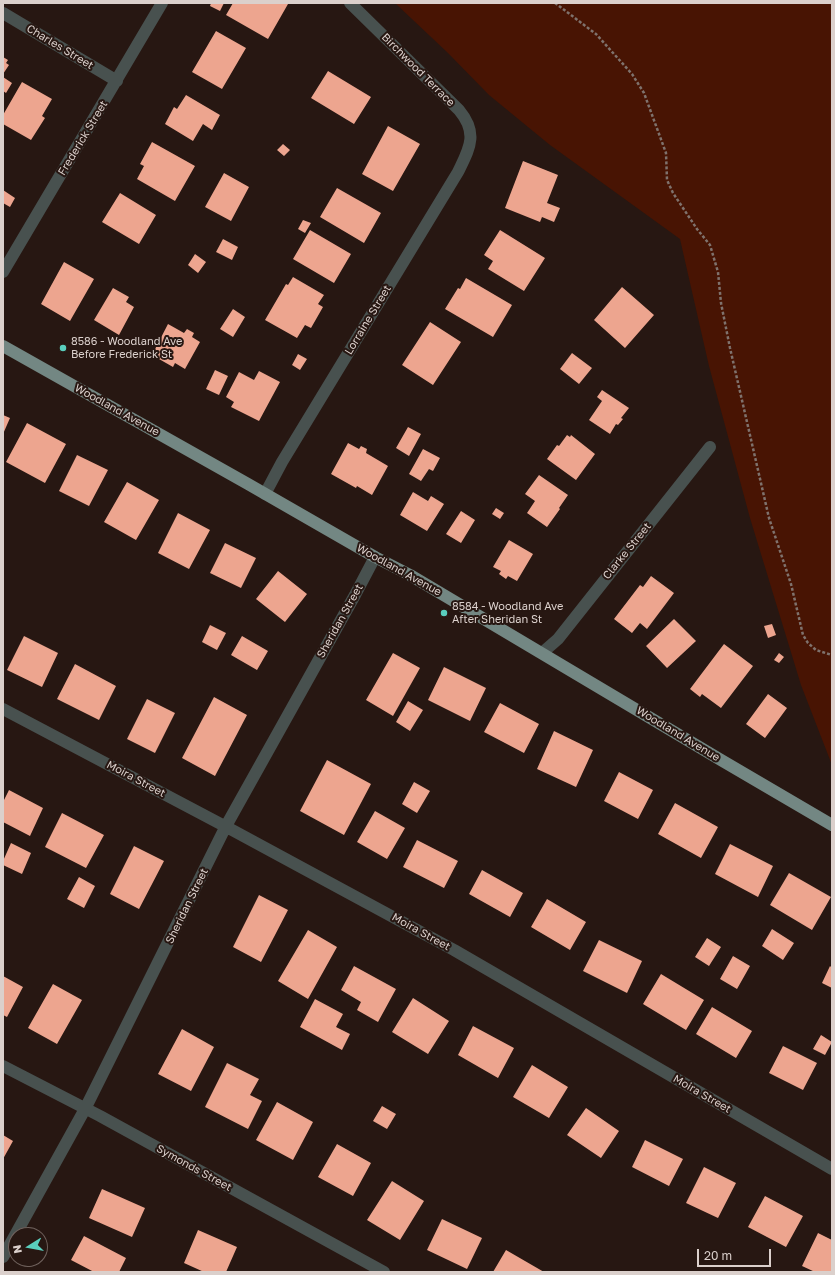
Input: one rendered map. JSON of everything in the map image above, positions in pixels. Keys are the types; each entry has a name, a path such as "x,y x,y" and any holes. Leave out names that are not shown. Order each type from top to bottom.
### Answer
{"main road":[{"name":"Woodland Avenue","path":"3,346 375,557 410,575 832,825"}],"street":[{"name":"Frederick Street","path":"3,272 162,3"},
{"name":"Birchwood Terrace","path":"350,3 460,110 470,130 470,145"},
{"name":"Charles Street","path":"3,12 117,81"},
{"name":"Lorraine Street","path":"265,494 282,462 458,172 470,145"},
{"name":"Clarke Street","path":"542,653 558,639 710,446"},
{"name":"Sheridan Street","path":"3,1257 85,1108 226,826 348,609 375,557"},
{"name":"Moira Street","path":"3,709 226,826 454,950 832,1169"},
{"name":"Symonds Street","path":"3,1066 85,1108 384,1272"}],"path":[{"path":"555,3 596,34 632,74 644,93 666,153 668,180 673,193 696,228 710,245 718,272 721,303 730,348 769,518 791,584 803,635 808,643 816,650 832,655"}],"shaded area":[{"path":"395,3 832,3 832,765 801,685 750,518 709,366 680,239 550,145 489,95 448,53"}],"building":[{"path":"211,3 224,3 220,11 210,6"},
{"path":"233,3 288,4 268,39 226,15"},
{"path":"216,31 246,48 222,89 192,72"},
{"path":"3,57 8,60 6,63 9,65 3,74"},
{"path":"328,71 371,97 354,124 311,98"},
{"path":"3,77 12,83 6,93 3,91"},
{"path":"22,82 52,99 42,116 45,118 31,140 3,124 3,115"},
{"path":"186,95 220,115 212,130 203,124 193,141 165,124 174,107 177,109"},
{"path":"388,126 420,144 393,191 362,174"},
{"path":"152,142 195,166 175,201 137,179 144,166 140,164"},
{"path":"283,144 290,150 284,156 277,150"},
{"path":"523,161 558,175 547,203 560,208 554,222 542,217 540,222 505,208"},
{"path":"224,173 249,187 231,221 205,207"},
{"path":"337,188 381,213 364,243 320,217"},
{"path":"3,190 15,198 10,207 3,203"},
{"path":"120,193 156,215 139,244 102,222"},
{"path":"303,220 311,223 305,233 298,229"},
{"path":"310,230 351,254 334,283 293,259"},
{"path":"500,230 545,258 524,291 488,269 493,261 484,255"},
{"path":"223,239 238,247 232,260 216,252"},
{"path":"195,254 206,262 198,273 188,265"},
{"path":"64,262 94,279 70,321 41,304"},
{"path":"293,277 324,295 318,304 323,307 311,328 305,325 297,338 265,320 286,284 288,285"},
{"path":"466,278 512,305 493,337 445,309 458,288 460,289"},
{"path":"622,287 654,315 625,348 594,320"},
{"path":"113,288 129,297 126,302 134,307 119,335 94,320"},
{"path":"233,309 245,317 233,337 220,329"},
{"path":"430,322 461,342 433,385 402,365"},
{"path":"168,324 184,333 187,329 194,333 192,337 200,342 185,369 175,363 173,367 152,355"},
{"path":"572,353 592,368 579,384 560,369"},
{"path":"298,354 307,359 300,370 292,365"},
{"path":"215,370 228,376 219,395 206,389"},
{"path":"259,371 280,382 259,421 231,407 234,402 226,397 239,372 254,380"},
{"path":"602,390 629,408 621,418 623,419 618,425 616,424 610,434 589,420 602,401 597,397"},
{"path":"3,415 10,418 3,434"},
{"path":"27,423 66,444 45,483 6,462"},
{"path":"408,427 421,434 409,456 396,448"},
{"path":"567,435 570,437 571,435 595,454 576,480 547,459 557,445 559,446"},
{"path":"348,443 359,449 361,446 367,449 366,453 388,466 372,495 331,474"},
{"path":"423,449 440,458 433,471 429,469 421,481 409,474"},
{"path":"77,455 108,470 89,506 59,491"},
{"path":"539,475 568,495 547,527 527,513 535,501 525,494"},
{"path":"127,482 159,500 136,540 104,522"},
{"path":"413,492 428,501 431,496 444,504 427,531 400,515"},
{"path":"496,508 504,513 500,519 492,514"},
{"path":"461,511 475,520 461,543 446,534"},
{"path":"178,513 210,530 189,569 158,553"},
{"path":"509,540 533,554 517,581 508,576 506,579 499,574 501,571 493,567"},
{"path":"225,543 256,558 241,588 210,573"},
{"path":"278,571 307,594 285,622 256,599"},
{"path":"651,576 674,593 647,629 640,623 632,633 614,619 640,585 643,587"},
{"path":"674,619 696,641 667,668 646,646"},
{"path":"772,624 776,635 768,638 764,626"},
{"path":"210,625 226,633 217,650 202,642"},
{"path":"24,636 58,653 42,687 7,670"},
{"path":"242,636 268,651 257,670 231,655"},
{"path":"724,644 753,666 721,708 702,694 700,697 690,689"},
{"path":"393,653 420,668 393,716 366,700"},
{"path":"779,653 784,657 779,663 774,660"},
{"path":"75,664 116,686 99,720 57,699"},
{"path":"444,667 486,688 470,721 428,700"},
{"path":"768,694 787,708 765,738 746,724"},
{"path":"214,697 247,715 215,776 182,758"},
{"path":"147,699 175,713 155,753 127,739"},
{"path":"408,701 423,710 410,731 396,722"},
{"path":"500,703 539,724 524,753 484,732"},
{"path":"554,731 593,750 576,787 537,769"},
{"path":"327,760 371,784 344,835 300,811"},
{"path":"619,772 653,790 638,819 604,801"},
{"path":"414,782 430,791 417,813 402,804"},
{"path":"9,790 43,808 30,836 3,822 3,802"},
{"path":"675,803 718,827 701,858 658,834"},
{"path":"375,811 405,828 387,859 357,842"},
{"path":"62,813 104,835 86,868 45,847"},
{"path":"417,840 458,861 444,888 403,867"},
{"path":"11,843 31,853 22,874 3,865 3,861"},
{"path":"730,844 773,866 758,897 715,874"},
{"path":"134,846 164,861 139,909 110,894"},
{"path":"482,870 523,893 510,917 469,894"},
{"path":"789,873 831,897 812,930 770,905"},
{"path":"79,877 95,886 84,908 67,899"},
{"path":"259,895 288,910 261,962 233,947"},
{"path":"547,899 586,922 570,950 531,927"},
{"path":"772,929 794,943 783,960 762,946"},
{"path":"308,930 337,947 308,999 278,981"},
{"path":"707,938 721,947 709,966 695,957"},
{"path":"599,940 642,961 627,993 583,971"},
{"path":"733,956 750,966 737,989 720,979"},
{"path":"354,966 396,989 378,1022 357,1010 361,1002 341,990"},
{"path":"830,966 832,968 832,988 822,983"},
{"path":"661,974 704,1000 686,1030 643,1004"},
{"path":"3,976 23,987 7,1017 3,1015"},
{"path":"53,984 82,1000 57,1044 28,1028"},
{"path":"413,998 449,1021 428,1054 392,1032"},
{"path":"315,999 343,1014 336,1027 350,1034 342,1050 300,1027"},
{"path":"712,1007 752,1031 736,1058 696,1034"},
{"path":"473,1026 514,1048 498,1078 458,1055"},
{"path":"182,1029 214,1047 191,1091 158,1074"},
{"path":"821,1035 832,1042 825,1055 813,1049"},
{"path":"783,1046 817,1063 803,1090 769,1073"},
{"path":"227,1063 259,1079 250,1095 262,1101 248,1129 205,1107"},
{"path":"532,1065 568,1087 549,1118 513,1097"},
{"path":"277,1102 313,1122 293,1160 256,1140"},
{"path":"382,1106 396,1114 387,1129 373,1121"},
{"path":"586,1108 619,1131 601,1158 567,1135"},
{"path":"3,1135 13,1141 3,1159"},
{"path":"645,1140 683,1159 669,1186 632,1167"},
{"path":"337,1144 371,1163 353,1196 318,1177"},
{"path":"704,1167 736,1183 718,1218 686,1203"},
{"path":"392,1181 424,1201 400,1240 367,1220"},
{"path":"102,1189 145,1208 132,1237 89,1218"},
{"path":"765,1196 803,1216 786,1247 748,1227"},
{"path":"442,1219 482,1238 467,1269 427,1250"},
{"path":"198,1230 237,1247 226,1272 204,1272 184,1263"},
{"path":"818,1233 832,1240 832,1272 815,1272 802,1266"},
{"path":"84,1236 126,1258 119,1272 94,1272 71,1260"},
{"path":"506,1250 544,1272 493,1272"}],"place":[{"name":"8586 - Woodland Ave Before Frederick St","path":"63,348"},
{"name":"8584 - Woodland Ave After Sheridan St","path":"444,613"}]}
